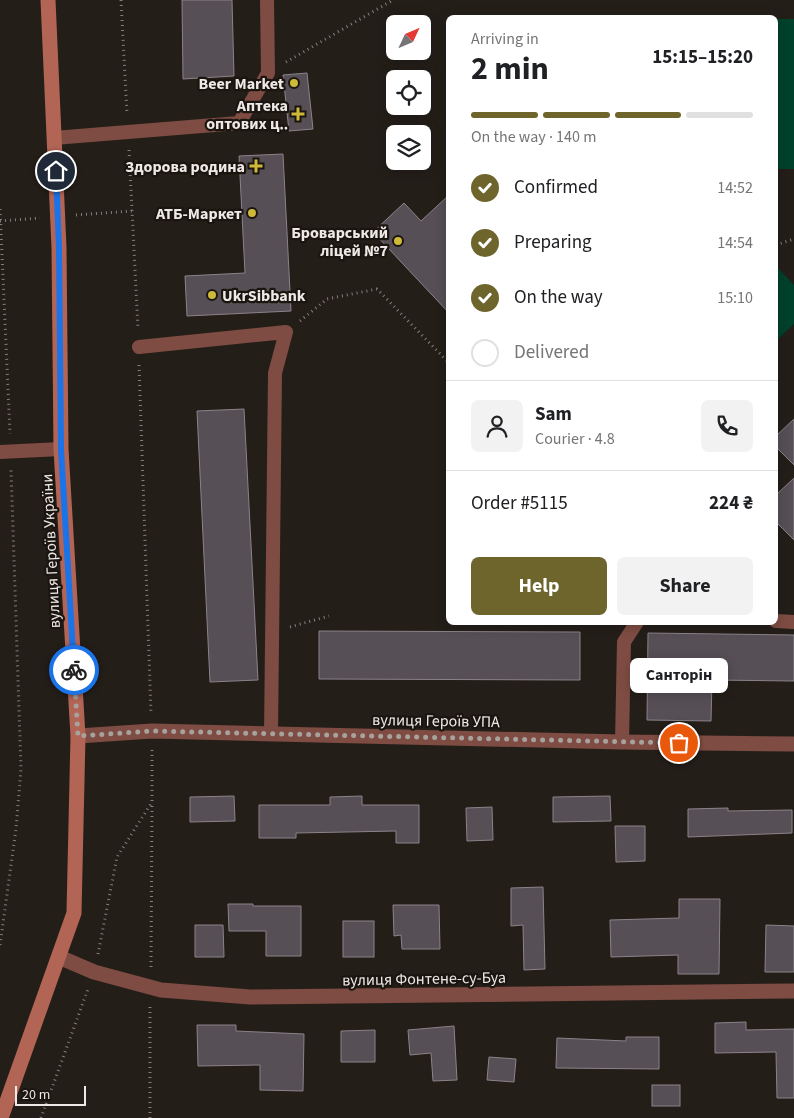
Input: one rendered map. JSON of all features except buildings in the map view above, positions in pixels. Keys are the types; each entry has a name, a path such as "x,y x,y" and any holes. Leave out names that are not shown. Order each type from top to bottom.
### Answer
{"main road":[{"name":"вулиця Героїв України","path":"1,1118 74,913 78,736 61,449 59,248 48,0"}],"street":[{"name":"вулиця Героїв УПА","path":"78,736 152,731 794,744"},
{"name":"вулиця Фонтене-су-Буа","path":"59,957 94,972 160,990 250,997 794,991"}],"lane":[{"path":"54,138 239,123 268,73 267,0"},
{"path":"139,347 286,332 275,372 271,734"},
{"path":"5,452 61,449"},
{"path":"778,621 794,622"},
{"path":"622,742 624,642 635,625"}],"path":[{"path":"121,0 139,347 152,731 150,1118"},
{"path":"268,73 393,0"},
{"path":"0,209 5,452 21,769 15,838 0,945"},
{"path":"778,243 794,239"},
{"path":"286,332 327,299 378,289 446,360"},
{"path":"272,632 329,616"},
{"path":"41,1118 94,972 117,857 152,802"}],"green space":[{"path":"778,19 794,19 794,169 778,169"},
{"path":"778,268 794,285 794,324 778,339"}],"way so far":[{"path":"74,670 78,736 152,731 679,743"}],"place":[{"name":"Beer Market","path":"294,83"},
{"name":"Аптека оптових ц‥","path":"298,114"},
{"name":"Здорова родина","path":"256,166"},
{"name":"АТБ-Маркет","path":"252,213"},
{"name":"Броварський ліцей №7","path":"398,241"},
{"name":"UkrSibbank","path":"212,295"},
{"name":"Санторін","path":"679,743"}],"route":[{"path":"56,171 59,248 61,449 74,670"}]}
